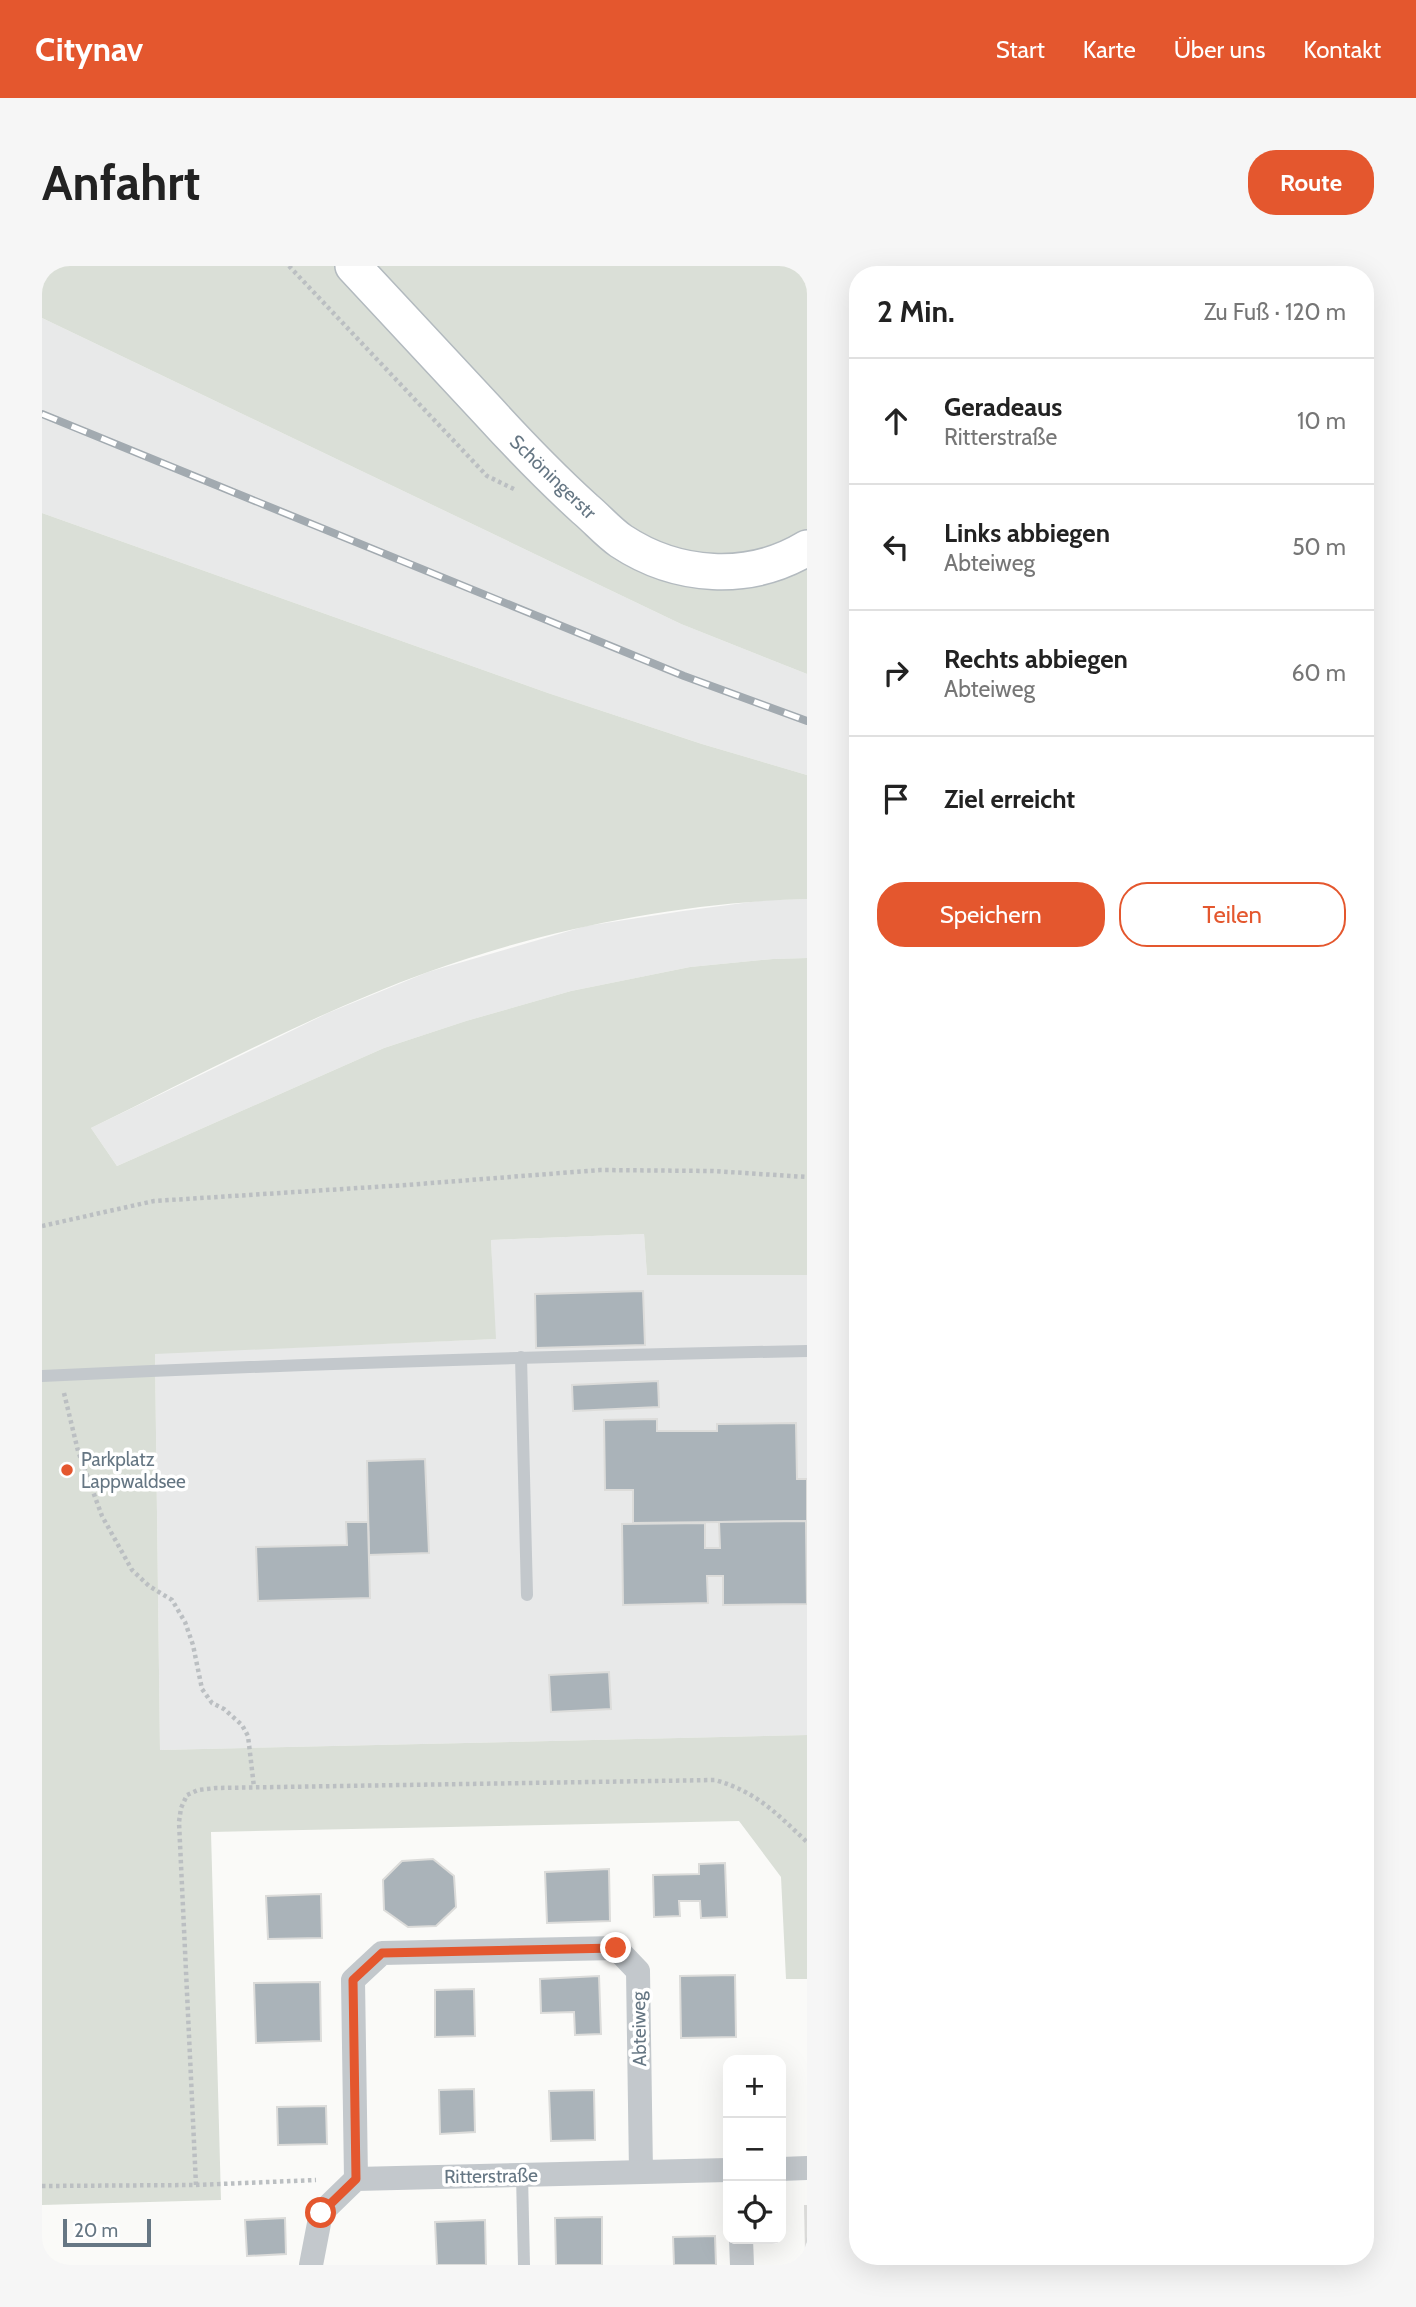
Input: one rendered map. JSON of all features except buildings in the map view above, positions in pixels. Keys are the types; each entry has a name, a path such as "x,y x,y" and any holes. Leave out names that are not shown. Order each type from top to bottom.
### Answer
{"main road":[{"name":"Schöningerstr","path":"354,266 544,471 620,540 682,569 719,573 753,569 791,558 807,548"}],"street":[{"name":"Abteiweg","path":"356,2179 353,1980 382,1953 616,1948 638,1971 641,2172"},
{"path":"786,2169 807,2168"},
{"name":"Ritterstraße","path":"356,2179 723,2170"},
{"path":"311,2265 321,2213 356,2179"},
{"path":"741,2244 742,2265"}],"lane":[{"path":"42,1376 521,1357 807,1351"},
{"path":"521,1357 527,1595"},
{"path":"522,2175 524,2265"}],"path":[{"path":"42,1226 154,1201 600,1170 713,1171 807,1177"},
{"path":"60,1375 78,1451 102,1517 132,1570 149,1586 172,1600 185,1622 202,1689 212,1703 224,1709 242,1725 248,1736 254,1787"},
{"path":"196,2185 179,1822 187,1795 198,1790 254,1787 715,1780 734,1785 763,1801 807,1842"},
{"path":"42,2186 196,2185 356,2179"}],"shaded area":[{"path":"42,266 807,266 807,674 681,624 42,318"},
{"path":"42,318 681,624 807,674 807,775 702,744 548,693 42,513"},
{"path":"42,513 548,693 702,744 807,775 807,899 712,906 615,920 473,957 342,1006 91,1128 117,1166 384,1048 466,1021 571,991 690,967 807,958 807,1275 647,1275 644,1234 491,1240 496,1339 155,1354 160,1750 807,1735 807,1979 786,1979 781,1877 739,1821 211,1832 221,2200 42,2205"},
{"path":"807,899 807,958 690,967 571,991 466,1021 384,1048 117,1166 91,1128 328,1013 428,972 586,926 765,900"},
{"path":"644,1234 647,1275 807,1275 807,1735 160,1750 155,1353 495,1339 491,1240"}],"railway":[{"path":"42,414 684,676 807,721"}],"place":[{"name":"Parkplatz Lappwaldsee","path":"67,1470"}],"route":[{"path":"321,2213 356,2179 353,1980 382,1953 616,1948"}]}
